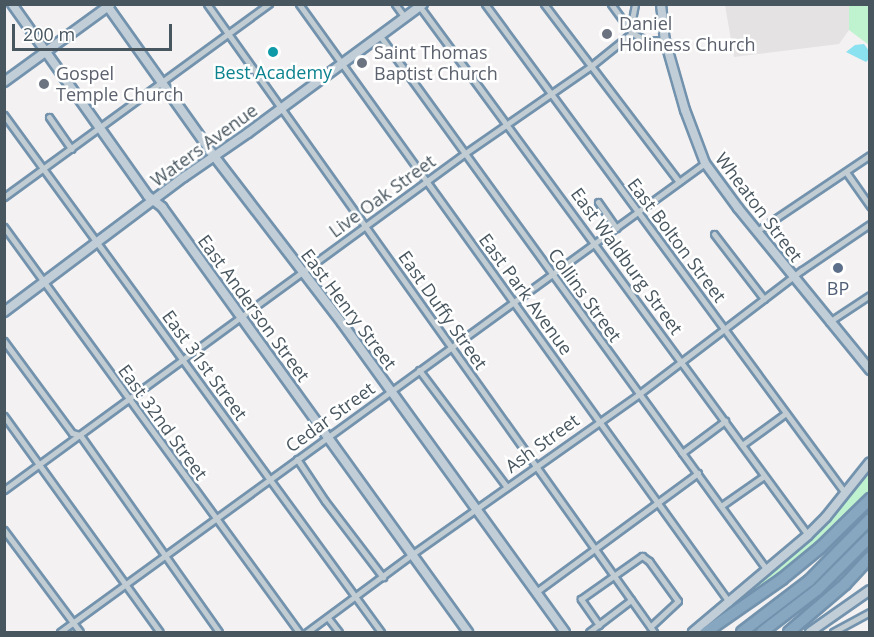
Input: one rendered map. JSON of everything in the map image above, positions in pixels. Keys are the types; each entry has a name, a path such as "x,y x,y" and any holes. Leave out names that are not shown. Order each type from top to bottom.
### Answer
{"highway":[{"path":"706,633 782,579 870,500"},
{"path":"742,633 809,581 870,519"},
{"path":"762,633 817,590 870,537"},
{"path":"789,633 845,584 870,556"}],"main road":[{"name":"East Anderson Street","path":"12,4 100,128 154,200 162,207 468,633"},
{"name":"Wheaton Street","path":"661,4 665,40 687,119 705,163 869,369"},
{"path":"4,82 108,5"},
{"name":"East Henry Street","path":"108,5 214,156 257,210 391,391 565,633"},
{"name":"Waters Avenue","path":"4,312 421,5"},
{"path":"693,633 808,535 870,462"},
{"path":"810,633 870,590"}],"street":[{"name":"East Duffy Street","path":"207,4 654,633"},
{"path":"4,197 269,4"},
{"name":"East Park Avenue","path":"299,4 729,602"},
{"path":"395,4 405,18"},
{"name":"East Bolton Street","path":"485,4 845,493"},
{"path":"544,4 679,182"},
{"path":"611,4 631,32 645,40 665,40"},
{"path":"631,32 635,4"},
{"name":"East Waldburg Street","path":"421,5 808,535"},
{"name":"Live Oak Street","path":"4,489 301,272 366,228 464,154 591,66 631,32"},
{"name":"Collins Street","path":"380,36 767,570"},
{"name":"East 31st Street","path":"4,115 381,633"},
{"path":"49,117 71,149"},
{"path":"757,231 870,155"},
{"name":"Cedar Street","path":"60,633 125,583 705,163"},
{"path":"846,172 870,206"},
{"path":"598,202 616,228"},
{"name":"Ash Street","path":"308,633 411,555 639,394 794,277 870,224"},
{"name":"East 32nd Street","path":"4,227 299,633"},
{"path":"714,234 765,299"},
{"path":"830,322 870,295"},
{"path":"4,341 72,433 80,435 219,633"},
{"path":"419,370 507,487"},
{"path":"742,445 786,413"},
{"path":"4,416 160,633"},
{"path":"682,453 725,421"},
{"path":"297,459 324,501 383,577"},
{"path":"536,592 698,473"},
{"path":"721,506 764,476"},
{"path":"4,530 80,633"},
{"path":"599,625 581,599 642,556 649,561 678,601 650,627"},
{"path":"589,633 631,600"},
{"path":"833,633 870,612"},
{"path":"328,618 339,633"}],"shaded area":[{"path":"725,5 849,5 849,30 839,44 734,57"}],"green space":[{"path":"849,5 869,5 869,45 849,30"},
{"path":"869,469 869,492 817,544 754,593 715,619 807,540 841,505"}],"water":[{"path":"864,44 869,51 869,59 866,62 846,52 855,45"}],"place":[{"name":"Daniel Holiness Church","path":"607,34"},
{"name":"Best Academy","path":"273,52"},
{"name":"Saint Thomas Baptist Church","path":"362,63"},
{"name":"Gospel Temple Church","path":"44,84"},
{"name":"BP","path":"838,268"}]}
